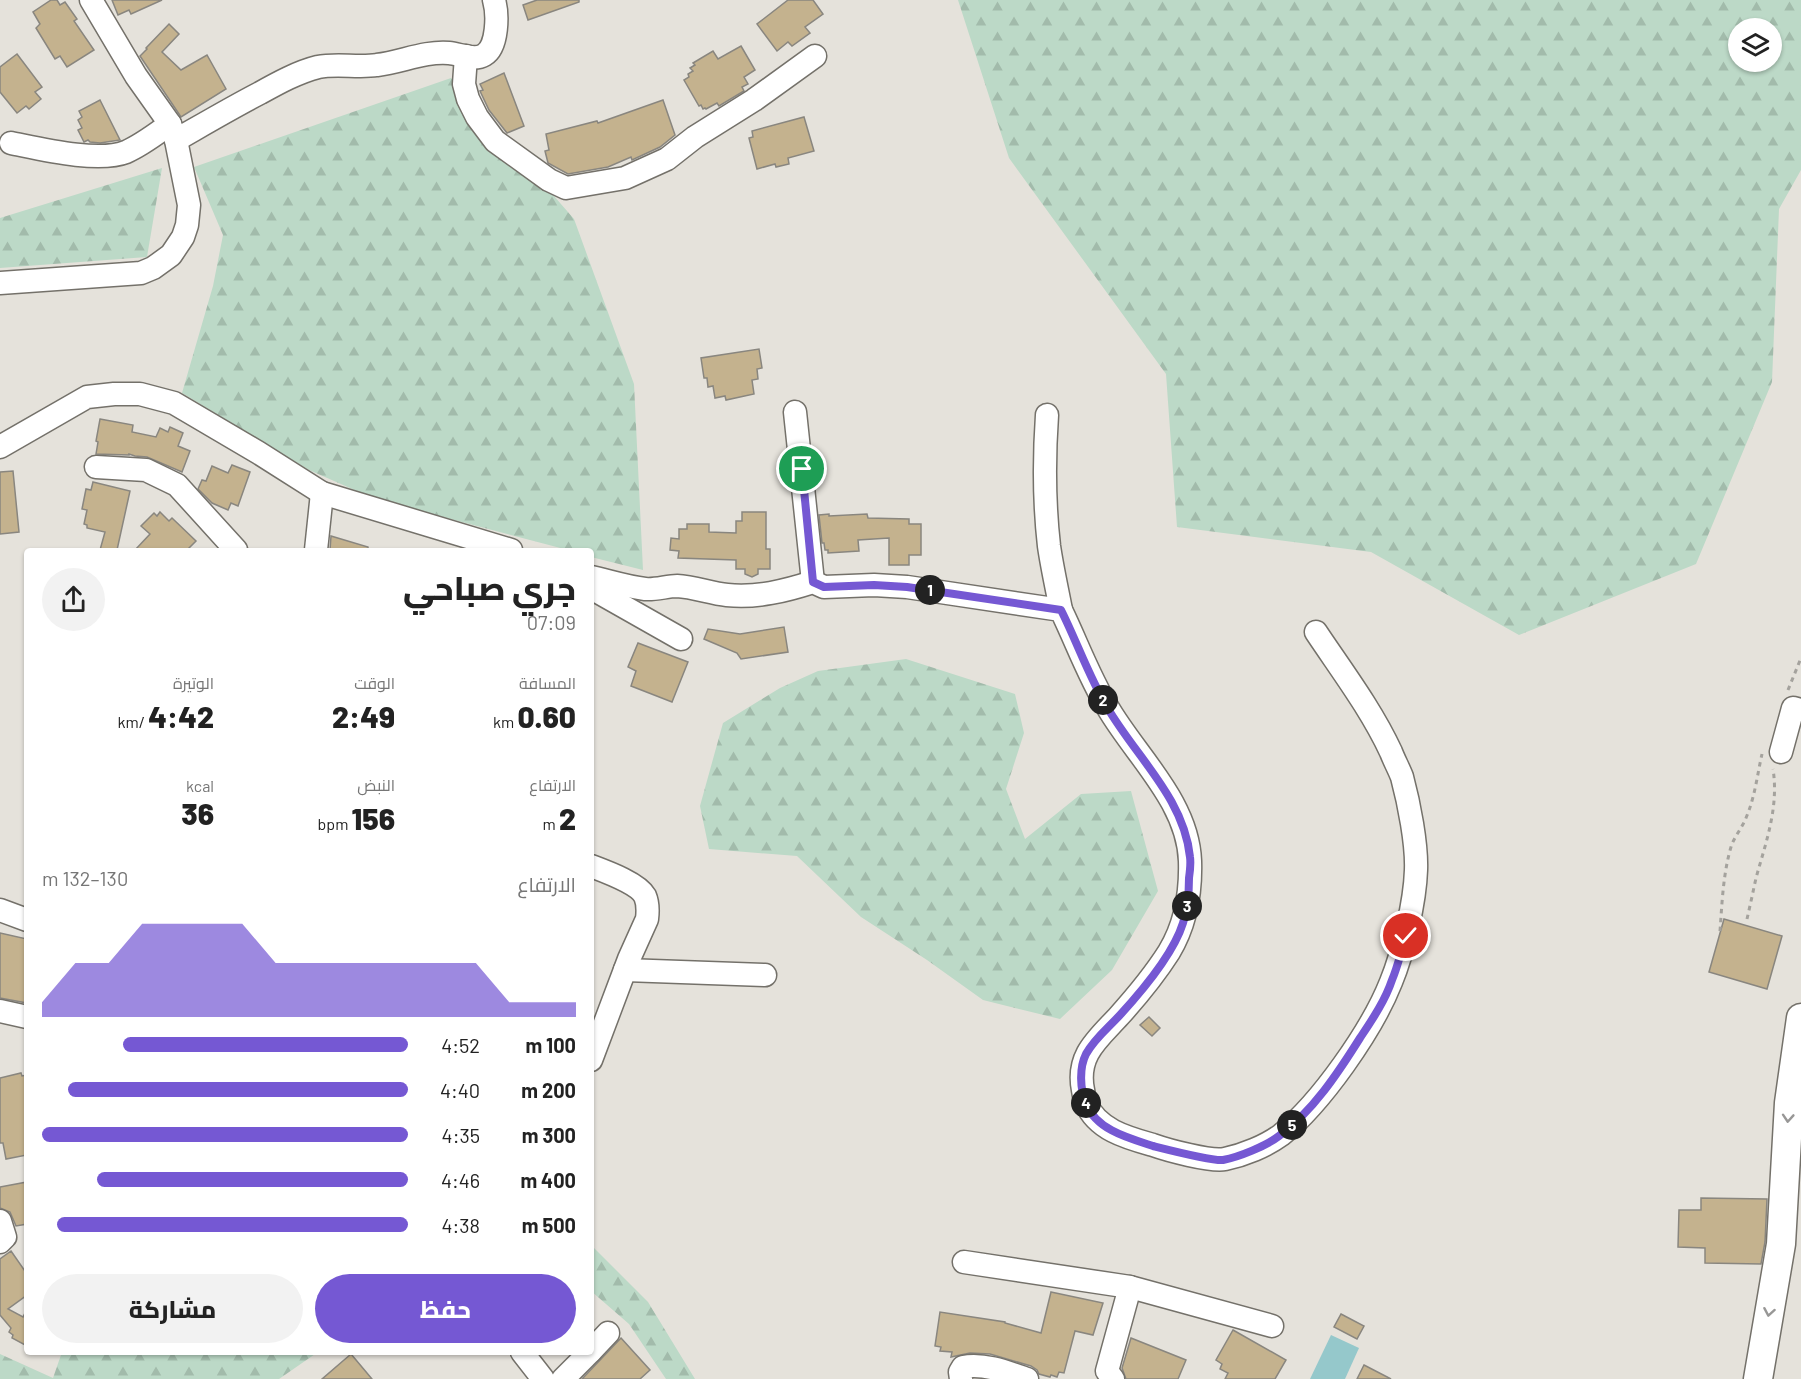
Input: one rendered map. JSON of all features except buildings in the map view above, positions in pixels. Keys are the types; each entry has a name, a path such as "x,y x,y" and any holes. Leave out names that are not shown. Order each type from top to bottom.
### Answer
{"main road":[{"path":"1758,1379 1781,1244 1789,1103 1801,1018"}],"street":[{"path":"0,283 141,273 163,262 171,255 183,237 187,225 189,205 173,132 136,76 91,0"},
{"path":"11,142 62,153 111,155 125,152 173,132 301,73 320,67 378,65 432,53 478,58 488,53 493,46 497,18 494,0"},
{"path":"466,56 464,84 468,99 477,117 495,141 549,180 566,188 625,178 667,159 695,137 754,100 816,56"},
{"path":"0,447 87,397 140,394 174,403 322,493 504,548"},
{"path":"795,412 813,582"},
{"path":"1047,415 1045,476 1049,545 1061,610 1106,705 1172,799 1182,825 1190,858 1189,899 1183,925 1169,951 1148,981 1086,1054 1081,1078 1086,1104 1104,1126 1117,1133 1163,1149 1221,1160 1248,1152 1277,1137 1298,1120 1333,1078 1374,1018 1392,981 1406,936 1416,872 1415,843 1401,775 1379,727 1316,632"},
{"path":"96,467 146,470 177,485 234,548"},
{"path":"316,548 322,493"},
{"path":"594,578 647,589 677,586 727,595 748,596 788,590 813,582 824,587 874,585 907,587 1061,610"},
{"path":"594,590 681,639"},
{"path":"1773,753 1793,704"},
{"path":"594,867 639,888 645,896 648,907 646,919 594,1052"},
{"path":"0,910 24,920"},
{"path":"625,970 765,975"},
{"path":"0,1011 24,1016"},
{"path":"0,1221 5,1238 0,1242"},
{"path":"964,1262 1130,1287 1272,1326"},
{"path":"1113,1379 1107,1371 1130,1287"},
{"path":"594,1348 608,1333"},
{"path":"524,1355 543,1379"},
{"path":"563,1379 587,1355"},
{"path":"961,1379 960,1372 963,1367 972,1365 996,1369 1027,1379"}],"path":[{"path":"1793,704 1801,658"},
{"path":"1720,931 1724,885 1731,844 1750,807 1762,755 1773,753 1776,787 1770,832 1747,919"}],"green space":[{"path":"958,0 1801,0 1801,170 1779,209 1772,382 1696,564 1519,635 1371,552 1177,527 1166,374 1009,158"},
{"path":"451,78 574,219 634,384 643,570 594,558 594,548 560,548 375,499 309,470 182,393 213,286 223,235 194,167"},
{"path":"162,168 147,257 0,268 0,218"},
{"path":"906,659 1015,694 1024,733 1006,789 1025,839 1081,794 1131,791 1158,891 1112,970 1060,1019 983,1000 861,917 797,856 709,849 700,806 723,723 780,688 818,671"},
{"path":"594,1248 648,1302 695,1379 666,1379 629,1324 594,1294"},
{"path":"0,1354 53,1378 61,1355 314,1355 279,1379 0,1379"}],"water":[{"path":"1331,1335 1359,1348 1345,1379 1310,1379"}],"route":[{"path":"802,469 813,582 824,587 874,585 907,587 1061,610 1106,705 1172,799 1182,825 1190,858 1189,899 1183,925 1169,951 1148,981 1086,1054 1081,1078 1086,1104 1104,1126 1117,1133 1163,1149 1221,1160 1248,1152 1277,1137 1298,1120 1327,1087 1374,1018 1392,981 1406,936"}]}
